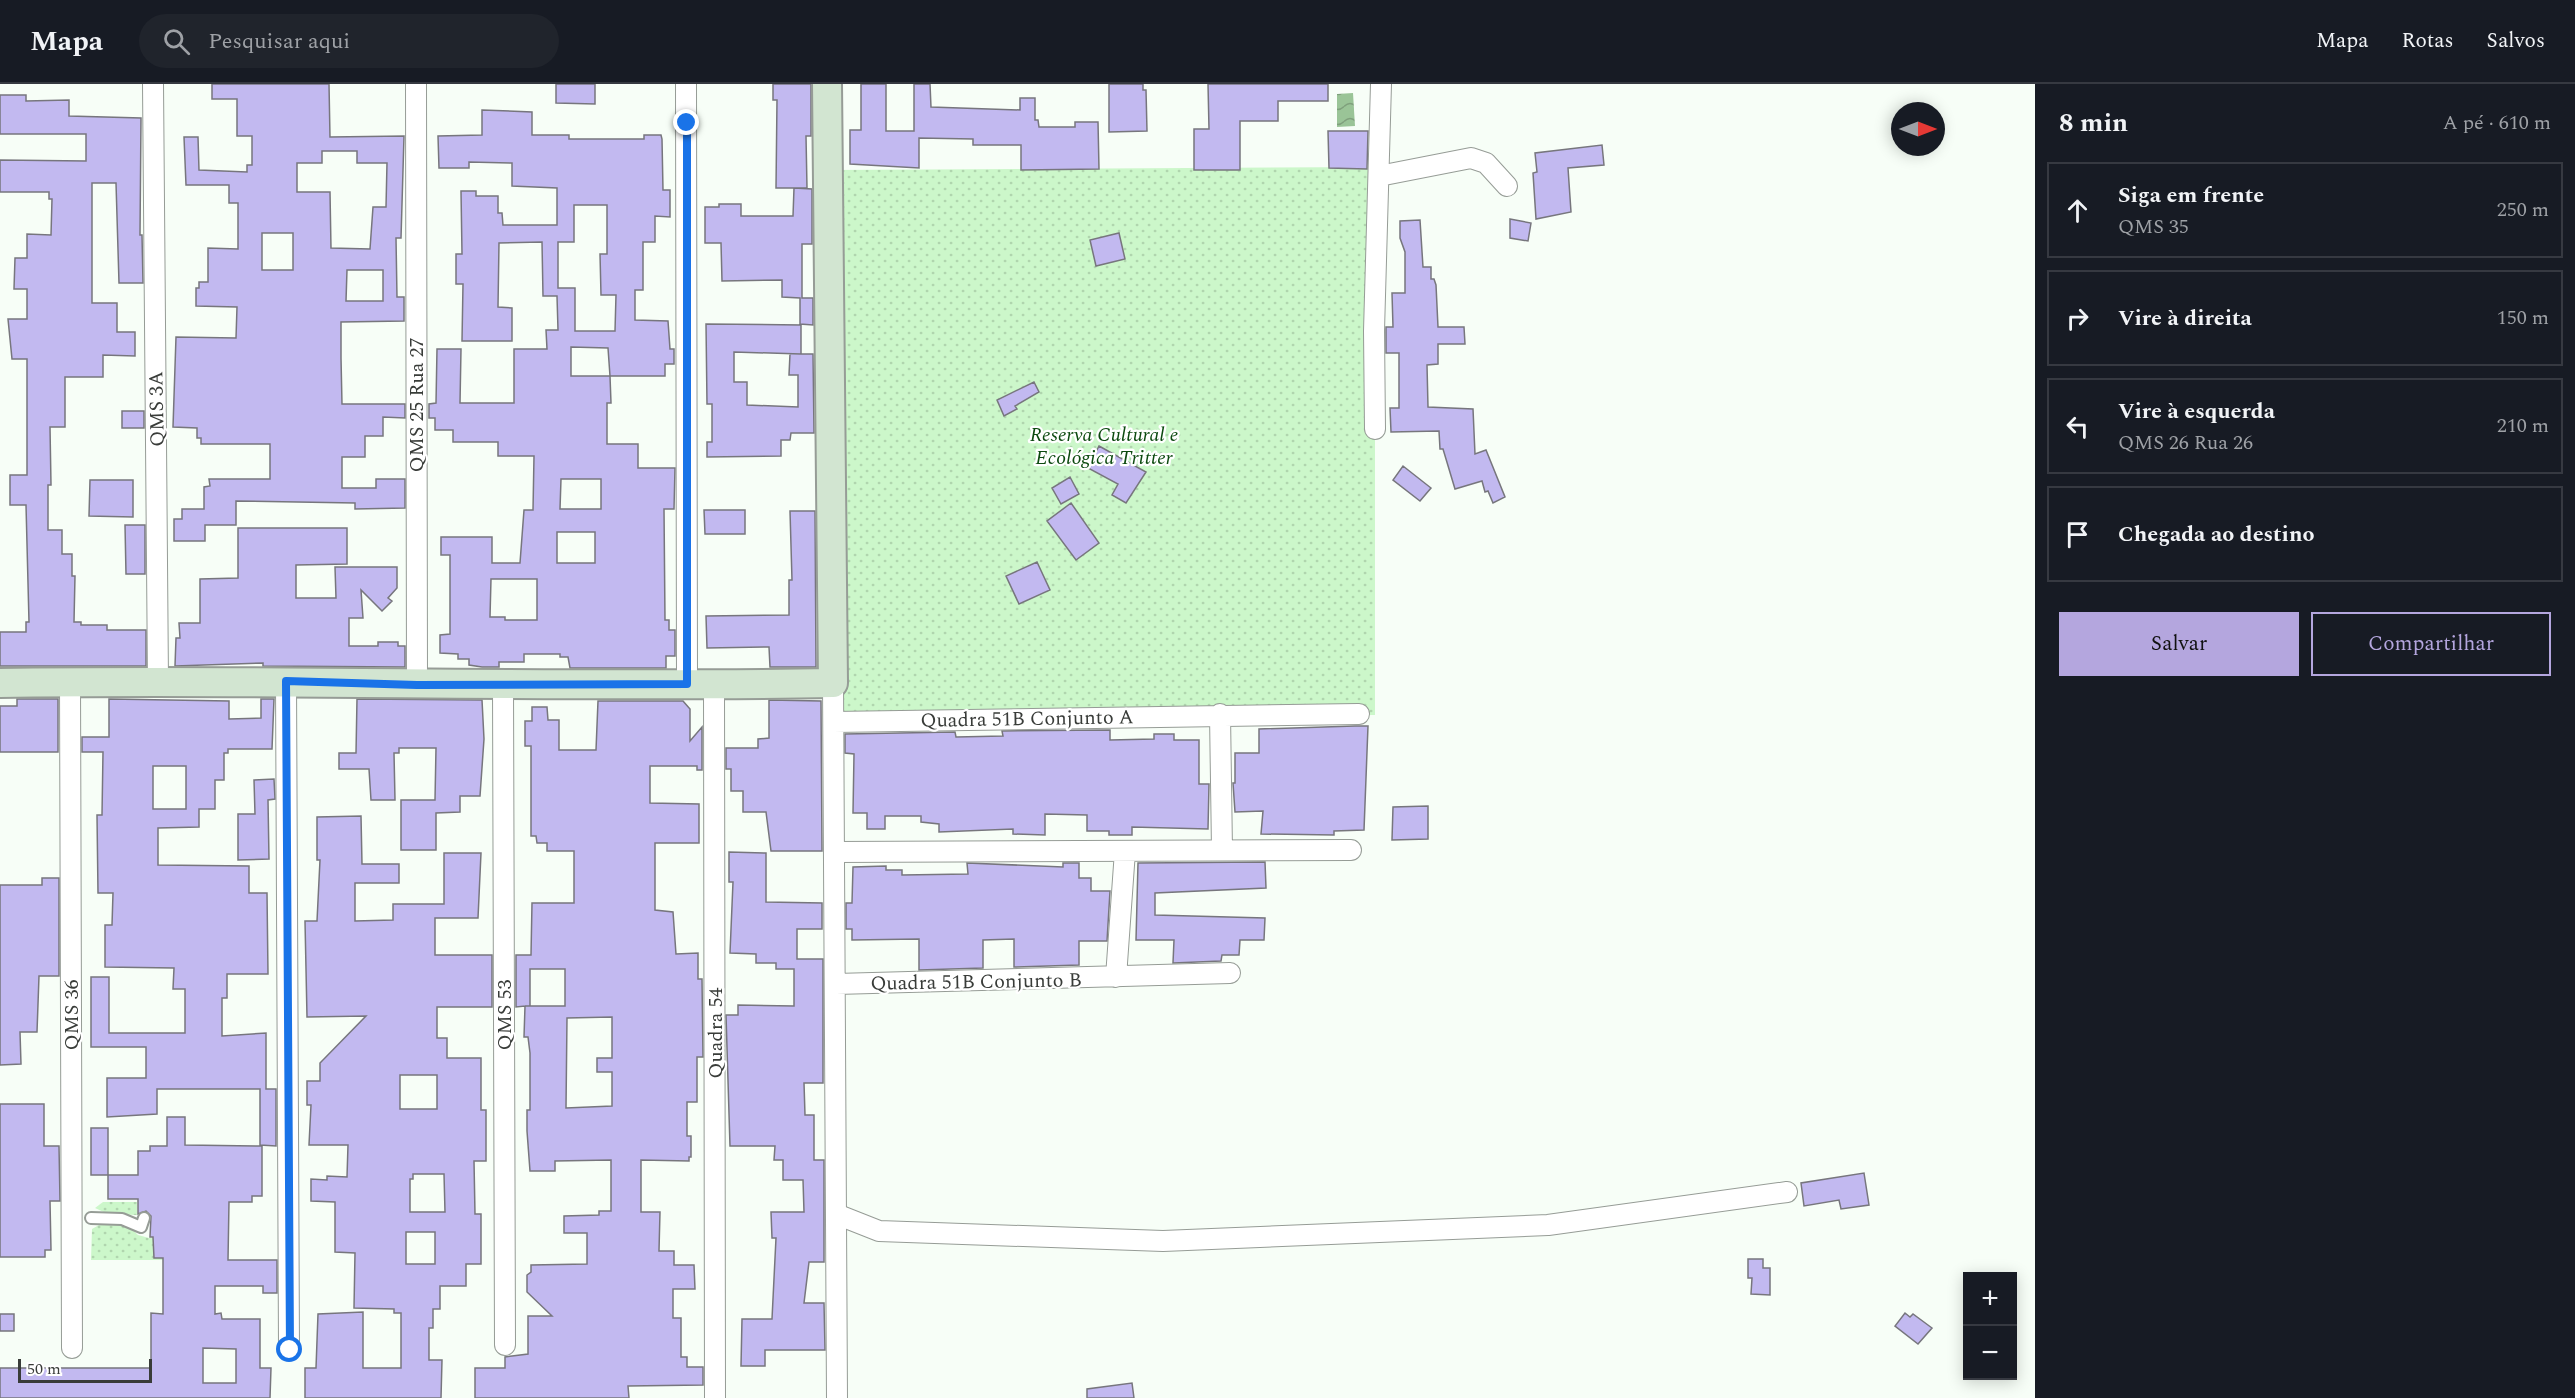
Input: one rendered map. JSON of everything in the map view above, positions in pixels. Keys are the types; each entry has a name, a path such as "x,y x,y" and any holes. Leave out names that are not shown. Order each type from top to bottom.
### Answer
{"street":[{"name":"QMS 3A","path":"153,84 158,682"},
{"name":"QMS 25 Rua 27","path":"416,84 417,685"},
{"name":"Quadra 54","path":"686,84 715,1389"},
{"path":"827,84 835,852 837,1398"},
{"path":"1374,429 1374,331 1382,84"},
{"path":"1379,176 1471,158 1486,163 1507,186"},
{"path":"0,683 286,681 417,685 701,685 833,682"},
{"path":"286,681 290,1350"},
{"name":"QMS 36","path":"70,682 82,1218 72,1348"},
{"name":"QMS 53","path":"503,685 505,1345"},
{"path":"1220,714 1222,850"},
{"name":"Quadra 51B Conjunto A","path":"834,722 1220,714 1359,714"},
{"path":"835,852 1350,849"},
{"path":"1116,977 1125,851"},
{"name":"Quadra 51B Conjunto B","path":"836,984 1230,974"},
{"path":"836,1214 879,1231 1163,1241 1548,1225 1787,1191"}],"lane":[{"path":"82,1218 122,1219 141,1227 144,1218"}],"green space":[{"name":"Reserva Cultural e Ecológica Tritter","path":"1382,167 1375,429 1375,715 837,720 830,170"},
{"path":"103,1202 137,1202 137,1215 108,1214 95,1208"},
{"path":"106,1221 128,1225 138,1235 149,1238 186,1239 186,1260 91,1260 92,1229"}],"water":[{"path":"1353,93 1355,126 1337,127 1337,94"}],"building":[{"path":"212,84 329,84 330,137 404,136 401,238 396,238 397,297 404,297 404,321 341,322 341,358 342,404 405,404 405,418 383,417 383,436 365,436 365,457 342,457 342,488 376,488 376,479 405,479 405,508 355,509 355,503 236,501 236,525 205,525 205,541 174,541 174,519 182,519 182,509 204,509 204,487 210,486 209,479 270,479 270,444 201,444 201,438 197,438 197,428 173,427 176,337 236,338 237,307 196,306 196,288 199,288 199,282 208,282 208,248 238,249 238,203 229,203 229,185 186,185 184,137 198,137 199,170 247,172 247,165 252,165 252,136 237,136 237,99 212,99","holes":["322,151 357,151 357,163 387,163 386,207 373,207 370,249 331,248 330,192 297,192 297,163 322,163","262,233 293,233 293,270 262,270","347,270 383,270 383,301 346,301"]},
{"path":"556,84 595,84 595,104 556,103"},
{"path":"773,84 811,84 811,136 806,136 807,188 776,188 777,100 773,100"},
{"path":"861,84 886,84 886,131 914,131 914,84 930,84 931,107 1020,110 1020,98 1035,98 1035,120 1038,120 1039,127 1075,127 1075,122 1098,122 1099,169 1021,170 1021,145 973,145 973,139 919,138 919,168 850,164 850,130 861,130"},
{"path":"1109,84 1143,84 1143,90 1146,90 1147,131 1109,132"},
{"path":"1208,84 1328,84 1328,101 1278,101 1278,121 1240,121 1240,170 1194,170 1194,129 1209,129"},
{"path":"0,95 26,95 26,101 69,100 69,116 141,118 140,235 142,235 143,283 119,283 116,183 92,183 92,303 117,303 117,332 135,332 135,356 103,355 103,377 65,377 65,427 50,427 51,485 48,485 48,530 62,530 62,554 72,554 72,576 75,576 74,622 81,622 81,625 107,625 107,630 146,630 146,666 0,666 0,632 26,632 26,622 29,622 26,505 10,505 10,475 27,475 27,359 12,359 8,319 27,319 27,289 14,289 15,258 27,258 27,234 51,235 52,199 49,199 49,192 0,192 0,160 86,161 86,134 0,134"},
{"path":"482,110 532,112 532,135 569,135 569,139 644,139 644,135 661,135 663,190 670,190 670,217 655,216 655,242 643,242 643,290 635,290 635,320 668,321 670,349 674,349 674,364 665,364 665,376 610,376 611,403 607,403 607,444 638,444 638,468 675,468 674,509 664,509 665,620 669,620 669,630 675,630 675,656 666,656 666,668 570,668 568,657 560,657 560,654 524,654 524,662 499,662 499,667 482,667 469,665 469,659 458,659 458,654 440,653 440,635 450,634 450,555 441,555 441,537 492,537 492,563 520,563 524,510 533,510 534,456 498,456 498,442 453,442 453,430 435,430 435,418 429,418 429,404 436,403 437,349 461,349 460,403 514,403 514,349 547,349 546,330 558,330 557,296 543,296 542,242 499,243 498,307 512,308 512,341 462,341 463,284 456,284 456,254 462,254 461,191 476,191 476,196 498,196 498,213 502,213 503,225 557,225 557,188 512,186 512,163 469,162 469,168 439,168 438,136 482,135","holes":["574,205 607,205 607,254 600,254 601,295 616,295 615,331 575,331 575,288 558,288 558,242 574,242","571,347 608,348 610,376 571,376","561,479 601,479 601,509 560,509","557,532 595,532 595,563 557,563","491,579 537,579 537,620 505,620 505,617 490,617"]},
{"path":"1328,131 1368,131 1367,169 1329,168"},
{"path":"1602,145 1604,165 1568,168 1571,212 1536,219 1533,173 1537,172 1535,153"},
{"path":"794,188 812,189 812,244 802,244 802,298 813,298 813,325 800,324 800,298 782,297 782,280 722,281 721,243 705,243 705,207 719,207 719,204 741,204 741,216 793,216"},
{"path":"1510,219 1531,223 1528,241 1510,238"},
{"path":"1420,220 1423,267 1431,267 1431,279 1434,279 1436,285 1438,327 1464,327 1465,344 1438,344 1438,364 1427,365 1428,407 1473,409 1475,454 1486,450 1505,497 1493,503 1488,491 1485,492 1482,481 1455,489 1443,449 1440,449 1439,431 1391,432 1390,408 1399,408 1399,353 1386,353 1386,327 1393,327 1392,293 1405,293 1405,252 1400,238 1400,221"},
{"path":"1119,233 1125,259 1096,266 1090,240"},
{"path":"706,324 801,325 801,354 813,354 814,433 791,433 790,440 781,440 781,456 707,457 707,442 712,442 712,404 707,404","holes":["734,352 801,354 790,354 789,375 798,375 798,407 747,405 747,382 734,382"]},
{"path":"1034,382 1039,392 1015,406 1017,409 1004,416 997,400"},
{"path":"122,411 144,411 144,428 122,428"},
{"path":"1099,446 1146,472 1126,503 1112,495 1118,484 1088,468"},
{"path":"1403,466 1431,488 1420,501 1393,480"},
{"path":"1070,477 1079,494 1061,504 1052,488"},
{"path":"90,480 133,480 133,517 89,516"},
{"path":"1071,503 1099,543 1076,560 1047,521"},
{"path":"704,510 745,510 745,534 705,534"},
{"path":"790,511 815,511 816,667 770,667 769,647 707,648 706,616 789,615 789,580 792,580"},
{"path":"125,525 145,525 145,574 126,574"},
{"path":"238,528 347,528 347,564 296,565 296,598 336,598 335,567 397,567 397,588 388,598 392,601 382,611 361,590 363,618 349,618 349,646 378,646 378,642 398,642 398,646 405,646 405,667 263,666 263,663 175,666 176,638 180,638 179,623 200,623 200,579 238,578"},
{"path":"1037,562 1050,590 1019,604 1006,576"},
{"path":"17,699 58,699 58,752 0,752 0,706 17,706"},
{"path":"109,699 229,701 229,719 261,718 261,699 274,699 272,749 228,749 228,753 224,753 224,780 215,780 215,809 199,809 199,827 158,828 158,865 249,866 249,893 267,893 268,974 227,974 227,998 222,998 222,1036 266,1033 266,1089 276,1089 276,1146 260,1145 260,1089 157,1089 157,1114 107,1117 107,1078 146,1078 146,1047 91,1047 91,977 109,977 109,1033 185,1033 185,989 173,989 174,968 105,967 105,925 112,925 113,893 98,893 97,815 102,815 103,752 82,752 82,737 109,737","holes":["153,766 186,766 186,809 153,809"]},
{"path":"357,699 482,700 484,739 480,796 460,796 460,812 436,813 436,850 401,850 401,800 435,800 436,748 399,748 399,753 394,753 395,800 371,800 369,769 339,769 339,753 356,753"},
{"path":"769,700 821,701 822,851 771,851 766,812 743,812 743,791 731,791 731,769 726,769 726,748 758,748 758,739 769,738"},
{"path":"598,701 683,701 690,709 690,741 702,727 702,770 697,770 697,766 650,766 650,803 699,804 699,843 655,843 655,910 673,912 676,954 698,953 698,979 702,979 703,1057 697,1057 697,1102 687,1102 687,1136 691,1136 691,1157 689,1161 641,1160 641,1212 660,1212 659,1251 674,1251 674,1265 694,1265 695,1289 673,1289 673,1318 681,1318 681,1357 687,1357 687,1367 703,1367 703,1385 628,1386 629,1398 475,1398 475,1368 505,1368 505,1357 528,1354 528,1316 552,1316 527,1292 527,1275 531,1272 531,1265 587,1264 587,1233 564,1233 564,1216 599,1215 599,1211 611,1211 611,1160 555,1161 555,1171 530,1171 527,1110 530,1110 530,1053 528,1037 524,1037 525,1006 516,1007 516,955 531,955 532,903 574,903 574,851 547,851 547,843 537,843 536,836 531,836 531,746 525,746 525,721 532,721 532,707 547,707 548,720 559,720 559,750 596,750","holes":["530,969 565,969 565,1006 530,1006","612,1017 612,1058 597,1058 597,1072 612,1072 612,1106 566,1108 567,1018"]},
{"path":"1368,726 1364,830 1334,831 1334,835 1261,834 1263,811 1235,812 1233,783 1235,783 1235,753 1259,753 1259,729"},
{"path":"1110,730 1110,740 1154,739 1154,734 1174,734 1174,740 1199,740 1199,784 1209,784 1208,829 1132,827 1132,835 1109,835 1109,831 1087,831 1087,815 1045,814 1045,835 1013,834 1013,829 939,832 939,824 921,822 921,816 885,816 885,829 867,829 867,813 853,813 854,754 845,753 845,734 955,732 956,737 1003,736 1002,731"},
{"path":"274,779 275,799 268,800 269,859 238,860 238,814 255,814 254,780"},
{"path":"1428,806 1428,839 1392,840 1393,807"},
{"path":"361,816 362,864 399,864 399,883 355,883 355,921 393,920 393,904 444,904 444,853 481,853 478,918 435,918 435,955 492,955 492,1007 437,1007 437,1038 447,1038 447,1058 481,1058 481,1110 486,1110 486,1161 474,1161 475,1214 481,1214 481,1264 466,1264 466,1286 440,1286 440,1309 433,1309 433,1328 429,1328 429,1360 442,1360 441,1398 305,1398 305,1368 316,1368 318,1314 363,1312 363,1368 401,1368 401,1313 394,1313 394,1309 354,1308 355,1253 335,1252 335,1202 311,1201 311,1179 327,1180 327,1176 347,1177 348,1145 309,1145 311,1105 307,1105 307,1081 320,1081 320,1063 366,1016 307,1017 305,921 317,921 320,860 317,860 317,817","holes":["400,1075 437,1075 437,1109 400,1109","413,1174 444,1174 445,1212 410,1212 410,1179 413,1179","406,1232 435,1232 435,1264 406,1264"]},
{"path":"729,852 766,853 766,902 822,903 822,929 797,929 797,959 823,959 823,1083 804,1083 805,1115 814,1115 814,1160 824,1160 824,1262 809,1262 804,1303 824,1303 825,1350 765,1350 765,1366 741,1366 742,1319 772,1319 776,1238 772,1238 771,1212 804,1212 803,1180 783,1180 783,1160 774,1160 775,1146 730,1146 726,1015 738,1015 738,1005 794,1006 794,969 776,969 776,963 756,963 756,954 730,953 733,882 729,882"},
{"path":"1265,862 1266,888 1155,893 1155,915 1265,918 1264,940 1240,940 1239,955 1222,955 1221,961 1173,963 1174,940 1136,940 1138,863"},
{"path":"967,863 1063,867 1063,863 1079,863 1079,878 1091,878 1091,891 1110,891 1107,941 1079,941 1079,965 1014,967 1014,939 983,940 983,968 919,970 919,939 852,940 852,929 846,929 846,903 852,903 853,867 886,866 886,870 902,870 902,875 968,874"},
{"path":"42,878 59,878 59,976 39,976 37,1032 20,1032 21,1064 0,1065 0,885 42,885"},
{"path":"0,1104 44,1104 44,1146 59,1146 60,1201 50,1201 51,1250 45,1250 45,1257 0,1257"},
{"path":"167,1117 185,1117 185,1145 262,1146 262,1196 252,1196 252,1202 229,1202 228,1260 277,1260 277,1293 263,1293 263,1286 215,1286 215,1314 221,1313 222,1319 260,1319 260,1368 271,1368 270,1398 0,1398 0,1368 151,1368 151,1313 163,1314 163,1258 154,1258 153,1237 150,1237 151,1216 146,1211 138,1214 138,1199 108,1199 108,1175 138,1175 138,1151 150,1151 150,1146 167,1146","holes":["203,1348 236,1349 236,1383 203,1383"]},
{"path":"91,1128 108,1128 108,1175 91,1175"},
{"path":"1864,1173 1869,1205 1841,1209 1839,1200 1804,1206 1801,1183"},
{"path":"1748,1259 1763,1259 1763,1268 1770,1268 1770,1295 1751,1294 1752,1278 1748,1278"},
{"path":"1905,1313 1910,1317 1913,1314 1932,1328 1918,1344 1895,1326"},
{"path":"0,1314 14,1314 14,1331 0,1331"},
{"path":"1132,1383 1134,1398 1087,1398 1087,1389"}],"route":[{"path":"290,1350 286,681 417,685 687,684 687,123"}]}
